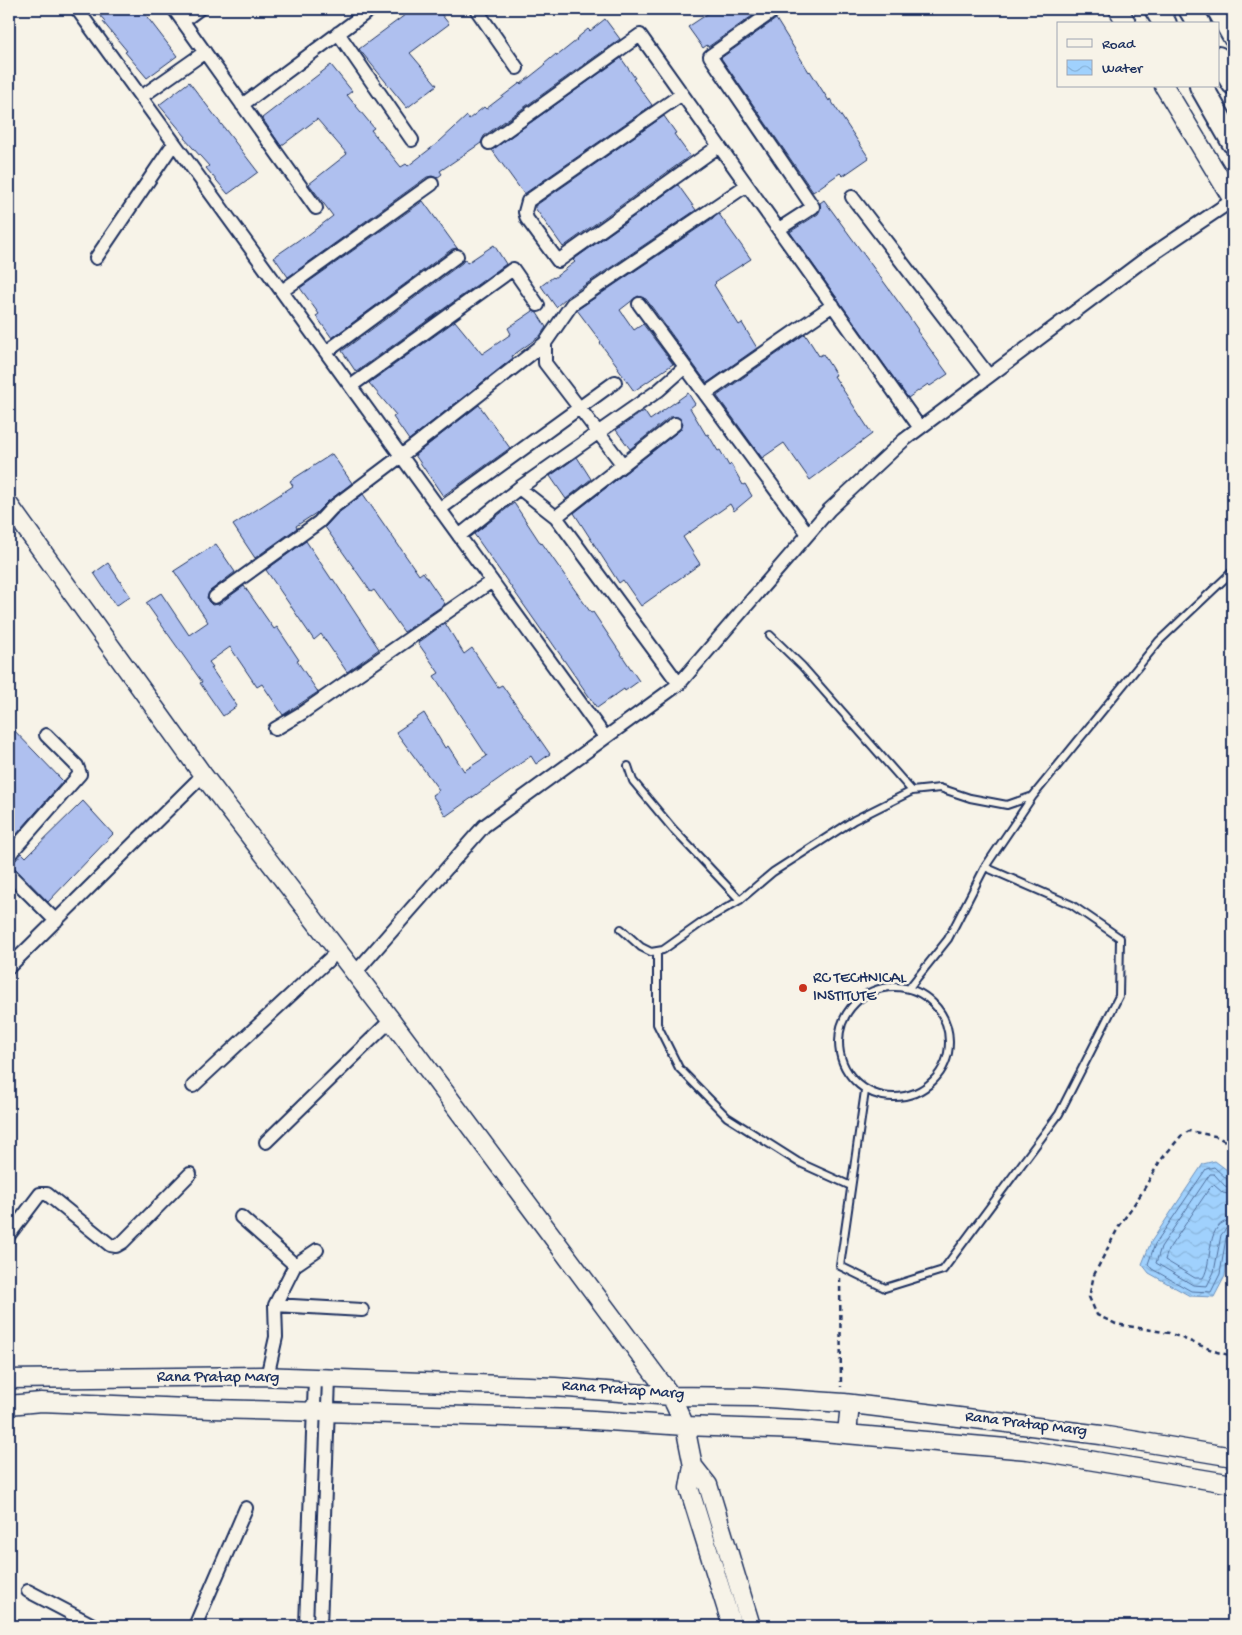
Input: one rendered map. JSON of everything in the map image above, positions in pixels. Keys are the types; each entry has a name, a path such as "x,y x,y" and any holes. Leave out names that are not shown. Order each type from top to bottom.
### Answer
{"highway":[{"path":"1156,9 1164,22"},
{"path":"1190,9 1198,22"},
{"path":"1220,61 1233,83"},
{"path":"1202,88 1233,142"}],"main road":[{"path":"1118,9 1126,22"},
{"path":"1216,9 1233,39"},
{"path":"1165,88 1233,200"},
{"path":"9,505 204,775 391,1020 671,1396 685,1426 693,1466 689,1488 732,1626"},
{"name":"Rana Pratap Marg","path":"9,1379 267,1377 555,1387 671,1396 754,1397 847,1403 1101,1435 1233,1457"},
{"name":"Rana Pratap Marg","path":"9,1405 41,1402 578,1419 685,1426 800,1430 1028,1450 1233,1484"},
{"path":"847,1403 847,1434"},
{"path":"1096,1462 1101,1435"},
{"path":"693,1466 708,1485 751,1626"}],"street":[{"path":"77,9 605,737"},
{"path":"174,9 316,208"},
{"path":"183,21 199,9"},
{"path":"242,105 371,9"},
{"path":"476,9 517,68"},
{"path":"776,9 710,56 813,207 779,229"},
{"path":"338,33 412,140"},
{"path":"489,143 640,35 920,428"},
{"path":"141,97 204,52"},
{"path":"682,94 528,201 525,212 527,219 558,261 719,146"},
{"path":"96,258 174,143"},
{"path":"282,291 432,184"},
{"path":"215,597 319,522 332,508 402,456 545,343 572,304 747,185"},
{"path":"852,198 989,376"},
{"path":"355,973 484,826 679,684 836,503 904,440 1141,262 1233,200"},
{"path":"326,352 457,256"},
{"path":"351,386 513,269 538,305"},
{"path":"639,304 808,534"},
{"path":"705,394 833,305"},
{"path":"545,343 545,363 623,464"},
{"path":"459,536 519,488 659,390 685,367"},
{"path":"440,509 615,382"},
{"path":"556,517 675,424"},
{"path":"519,488 556,517 679,684"},
{"path":"275,729 302,713 492,581"},
{"path":"9,856 80,774 77,766 46,735"},
{"path":"9,967 204,775"},
{"path":"9,874 56,921"},
{"path":"193,1086 338,951"},
{"path":"266,1142 391,1020"},
{"path":"9,1235 40,1194 47,1194 110,1245 116,1246 123,1242 190,1174"},
{"path":"241,1217 295,1265"},
{"path":"267,1377 276,1337 275,1305 295,1265 317,1250"},
{"path":"275,1305 362,1310"},
{"path":"320,1626 322,1379"},
{"path":"306,1626 322,1412"},
{"path":"195,1626 246,1508"},
{"path":"28,1591 95,1626"}],"lane":[{"path":"909,988 948,939 985,867 1033,796 1159,640 1233,571"},
{"path":"770,635 802,666 912,791"},
{"path":"628,766 633,781 673,828 740,900"},
{"path":"622,929 641,947 651,952 662,950 704,921 740,900 773,872 854,820 912,791 940,788 970,798 1007,805 1033,796"},
{"path":"865,1091 840,1266 885,1288 943,1270 1060,1114 1118,996 1120,938 1072,904 985,867"},
{"path":"657,952 657,1024 679,1068 727,1117 798,1162 851,1186"},
{"path":"889,986 909,988 928,997 943,1013 951,1039 948,1061 932,1085 897,1099 865,1091 843,1068 838,1037 843,1019 858,999 889,986"}],"path":[{"path":"1233,1145 1215,1136 1189,1131 1181,1136 1160,1161 1142,1194 1118,1228 1094,1274 1089,1297 1097,1315 1116,1324 1169,1333 1217,1352 1233,1356"},
{"path":"840,1266 840,1379 847,1403"}],"water":[{"path":"1215,1161 1227,1170 1233,1179 1233,1215 1225,1276 1214,1297 1190,1296 1149,1273 1142,1264 1151,1242 1203,1164"}],"building":[{"path":"94,9 141,9 177,56 147,78 125,52 127,51"},
{"path":"413,9 437,9 449,24 410,53 437,85 407,108 359,49"},
{"path":"715,9 762,9 708,47 707,45 703,48 688,27"},
{"path":"605,19 620,39 484,136 481,143 440,171 442,174 437,178 427,177 288,277 274,257 304,238 333,216 309,184 347,154 317,119 281,146 262,118 331,65 352,91 347,95 374,128 371,130 401,167 406,164 408,166 439,142 467,116 469,119 484,107 486,109 521,84 556,54 557,56 588,29 590,31"},
{"path":"776,19 809,72 829,101 830,99 869,158 843,176 840,173 813,192 721,58"},
{"path":"621,58 635,78 633,79 652,105 524,194 492,150"},
{"path":"189,82 258,172 228,194 206,168 209,166 184,138 186,137 159,105"},
{"path":"664,116 690,156 563,247 535,206"},
{"path":"678,185 696,210 567,297 556,307 541,286 575,262 573,260"},
{"path":"824,200 905,311 948,374 930,386 928,384 908,398 790,232 818,214 820,203"},
{"path":"423,201 457,248 452,249 332,338 316,316 319,314 300,288"},
{"path":"719,214 751,259 715,282 714,285 739,325 742,323 757,348 707,383 646,299 638,296 620,310 634,330 643,324 673,364 634,391 577,310"},
{"path":"494,245 506,264 356,372 342,351 465,259 467,263"},
{"path":"533,311 537,313 546,327 540,336 512,356 513,358 409,440 393,417 396,415 369,383 455,321 482,354 511,334 508,328"},
{"path":"805,334 819,356 823,354 836,375 834,376 872,434 810,480 784,443 762,458 717,396"},
{"path":"688,393 695,404 690,408 706,435 708,434 718,451 720,450 729,466 731,464 752,496 734,511 730,504 683,537 700,564 641,606 623,580 619,583 574,513 680,430 683,423 678,417 670,417 630,449 616,430 644,411 650,420"},
{"path":"479,405 510,448 443,496 415,455"},
{"path":"332,454 352,483 316,513 296,526 297,528 255,558 233,525 293,486 290,481"},
{"path":"577,457 591,479 566,499 550,476"},
{"path":"363,494 419,575 423,572 445,604 404,632 374,590 371,592 325,527 337,514"},
{"path":"514,503 591,613 593,612 639,681 597,708 474,534"},
{"path":"306,541 379,649 347,672 321,634 314,640 266,570"},
{"path":"216,544 235,572 210,591 207,597 208,601 212,605 219,604 244,586 274,629 277,627 318,692 283,715 262,684 257,687 230,647 209,662 213,667 211,668 237,706 223,716 200,683 202,682 146,603 161,593 189,635 208,622 174,571"},
{"path":"108,563 130,596 116,606 94,573"},
{"path":"445,623 464,654 472,648 498,687 502,685 550,754 536,764 531,756 446,816 432,795 439,790 396,732 424,713 445,748 448,746 464,771 487,756 434,676 439,673 418,643"},
{"path":"9,725 63,781 9,843"},
{"path":"83,801 113,834 48,902 15,868 9,866 9,863 15,861 22,853 26,857"}],"place":[{"name":"RC TECHNICAL INSTITUTE","path":"803,988"}]}
